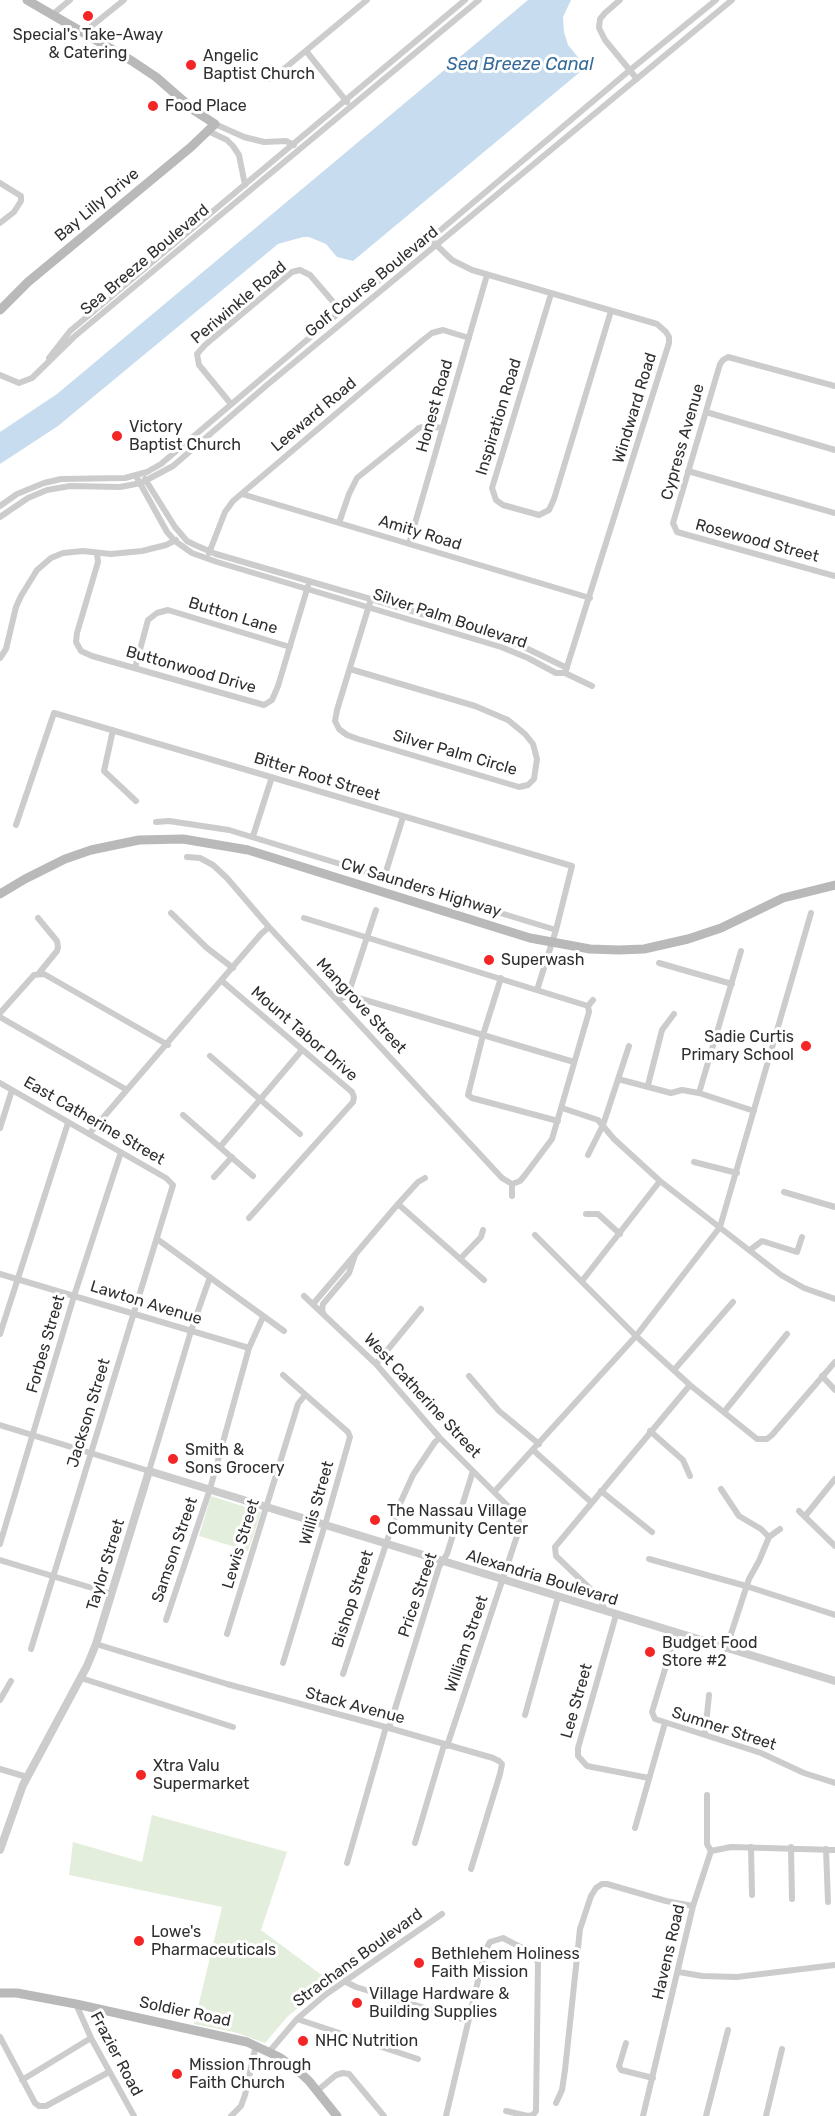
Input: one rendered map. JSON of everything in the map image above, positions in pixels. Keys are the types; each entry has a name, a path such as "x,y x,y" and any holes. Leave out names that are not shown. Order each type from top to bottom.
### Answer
{"main road":[{"path":"27,0 147,71 204,117 211,128"},
{"name":"Bay Lilly Drive","path":"0,310 28,282 211,128"},
{"name":"CW Saunders Highway","path":"0,894 65,859 105,846 139,840 206,841 259,853 552,943 604,950 644,949 666,945 721,928 791,896 835,885"},
{"name":"Soldier Road","path":"0,1993 17,1993 76,2004 228,2036 256,2045 296,2069 337,2116"}],"street":[{"path":"52,15 70,0"},
{"path":"83,33 124,0"},
{"path":"265,79 273,78 367,0"},
{"name":"Sea Breeze Boulevard","path":"42,368 70,331 465,0"},
{"name":"Sea Breeze Boulevard","path":"42,368 75,336 479,0"},
{"path":"620,0 605,13 598,28 637,79"},
{"name":"Golf Course Boulevard","path":"0,506 34,486 61,479 110,480 138,475 153,469 716,0"},
{"name":"Golf Course Boulevard","path":"0,517 14,505 47,490 70,486 120,487 144,482 173,466 267,385 732,0"},
{"path":"306,51 351,107"},
{"path":"211,128 254,140 286,141 298,150"},
{"path":"211,128 230,142 239,155 244,185 249,191"},
{"path":"230,142 236,135"},
{"path":"0,183 21,196 18,207 0,223"},
{"name":"Windward Road","path":"430,239 461,266 657,324 666,332 669,343 566,671"},
{"name":"Periwinkle Road","path":"231,404 199,365 197,354 204,345 292,272 300,270 310,275 341,311"},
{"name":"Honest Road","path":"409,544 487,275"},
{"name":"Inspiration Road","path":"551,294 492,488 496,500 503,505 539,515 549,510 611,311"},
{"name":"Leeward Road","path":"209,555 225,512 242,494 432,333 443,330 469,338"},
{"name":"Cypress Avenue","path":"674,528 673,523 720,364 728,357 835,386"},
{"path":"0,375 20,383 32,378 42,368"},
{"path":"706,412 835,450"},
{"path":"339,523 357,478 419,428 427,426 442,429"},
{"path":"688,471 835,513"},
{"name":"Silver Palm Boulevard","path":"138,475 181,535 209,555 307,589 501,647 556,673 566,671"},
{"name":"Silver Palm Boulevard","path":"144,482 167,532 192,553 209,555 310,581 487,633 528,649 566,671"},
{"name":"Amity Road","path":"242,494 590,598"},
{"path":"8,500 14,505"},
{"name":"Rosewood Street","path":"674,528 677,532 835,576"},
{"path":"0,658 6,649 16,607 37,570 51,558 63,553 83,551 98,553 142,551 175,541 181,535"},
{"name":"Buttonwood Drive","path":"98,553 98,562 76,642 81,651 264,705 272,700 278,686 310,581"},
{"name":"Silver Palm Circle","path":"350,669 475,706 508,720 533,744 537,759 534,779 528,785 519,787 347,735 339,729 335,721 350,669 369,607 371,599"},
{"name":"Button Lane","path":"135,668 148,620 157,613 168,610 290,647"},
{"path":"566,671 592,686"},
{"name":"Bitter Root Street","path":"16,825 54,712 572,866 556,930"},
{"path":"113,730 104,771 136,801"},
{"path":"253,836 272,777"},
{"path":"384,878 403,817"},
{"path":"156,822 196,824 253,836 556,930 537,990"},
{"path":"259,853 263,839"},
{"name":"Mangrove Street","path":"187,857 200,858 218,869 502,1178 512,1184"},
{"path":"405,899 409,886"},
{"path":"430,907 434,894"},
{"path":"468,918 471,905"},
{"path":"348,995 375,910"},
{"path":"495,1491 636,1336 720,1227 812,912"},
{"path":"171,913 207,948 232,968"},
{"path":"38,918 57,941 57,951 0,1015 127,1090"},
{"path":"304,918 588,1006"},
{"path":"90,1134 261,933 269,927"},
{"path":"699,1093 741,951"},
{"path":"659,963 732,984"},
{"path":"39,973 168,1045"},
{"path":"501,978 483,1035 469,1096 558,1121"},
{"name":"Mount Tabor Drive","path":"222,981 352,1092 354,1100 249,1218"},
{"path":"336,998 348,995 574,1062"},
{"path":"512,1196 512,1184 520,1181 533,1167 549,1144 562,1108 589,1012 588,1006 593,1000"},
{"path":"648,1085 662,1030 674,1014"},
{"path":"588,1155 603,1125 629,1046"},
{"path":"220,1147 302,1050"},
{"path":"210,1056 300,1134"},
{"path":"618,1079 648,1085 671,1093 682,1090 699,1093 754,1111"},
{"name":"East Catherine Street","path":"0,1083 166,1178 173,1185"},
{"path":"0,1128 12,1090"},
{"path":"562,1108 590,1116 603,1125 614,1139 660,1181 789,1279 804,1288 835,1299"},
{"path":"183,1115 253,1176"},
{"path":"0,1334 68,1123"},
{"name":"Forbes Street","path":"0,1544 74,1296 121,1152"},
{"path":"214,1177 232,1157"},
{"path":"694,1162 736,1173"},
{"path":"313,1304 398,1204 418,1182 425,1178"},
{"path":"582,1281 660,1181"},
{"name":"Jackson Street","path":"31,1648 173,1185"},
{"path":"784,1192 835,1207"},
{"path":"398,1204 484,1280"},
{"path":"586,1214 598,1214 620,1234"},
{"path":"460,1259 482,1237 483,1230"},
{"path":"536,1236 636,1336 757,1439 767,1439 835,1362"},
{"path":"750,1250 762,1240 797,1252 802,1237"},
{"path":"157,1239 284,1331"},
{"path":"325,1316 322,1310 324,1304 349,1273 356,1255"},
{"name":"Lawton Avenue","path":"0,1274 249,1348"},
{"name":"Taylor Street","path":"0,1850 2,1834 27,1777 81,1678 96,1644 191,1331 210,1277"},
{"name":"West Catherine Street","path":"304,1296 376,1364 440,1438 518,1516"},
{"path":"674,1370 733,1302"},
{"path":"376,1364 421,1309"},
{"name":"Samson Street","path":"166,1620 210,1489 249,1348 263,1317"},
{"path":"724,1412 787,1335"},
{"name":"Willis Street","path":"283,1375 348,1432 350,1437 283,1664"},
{"path":"469,1376 499,1411 539,1444"},
{"path":"822,1376 835,1390"},
{"path":"605,1611 600,1598 556,1556 554,1550 556,1544 690,1384"},
{"name":"Lewis Street","path":"227,1634 298,1404 305,1395"},
{"name":"Alexandria Boulevard","path":"0,1425 835,1681"},
{"path":"650,1431 683,1460 690,1476"},
{"name":"Bishop Street","path":"343,1674 398,1508 413,1474 440,1438"},
{"path":"533,1450 591,1502"},
{"name":"Price Street","path":"347,1863 387,1728 473,1471"},
{"path":"806,1515 835,1479"},
{"path":"721,1489 739,1516 762,1529 769,1537"},
{"path":"601,1491 652,1532"},
{"path":"800,1510 835,1546"},
{"name":"William Street","path":"415,1844 445,1745 520,1527 518,1516"},
{"path":"726,1649 746,1586 769,1537 780,1529"},
{"path":"649,1559 746,1586 835,1615"},
{"path":"0,1560 112,1594"},
{"path":"525,1715 558,1597"},
{"name":"Lee Street","path":"616,1615 578,1748 578,1756 581,1761 594,1768 649,1778"},
{"name":"Sumner Street","path":"676,1633 652,1712 655,1719 761,1753 804,1773 835,1783"},
{"name":"Stack Avenue","path":"96,1644 254,1692 493,1758 502,1764 471,1869"},
{"path":"81,1678 233,1728"},
{"path":"0,1700 11,1681"},
{"path":"705,1734 709,1695"},
{"path":"635,1828 665,1723"},
{"path":"0,1769 27,1777"},
{"name":"Havens Road","path":"643,2116 693,1906 711,1851 707,1835 707,1795"},
{"path":"711,1851 731,1846 835,1850"},
{"path":"751,1847 752,1895"},
{"path":"791,1847 792,1899"},
{"path":"826,1849 828,1902"},
{"path":"556,2103 562,2090 565,2070 580,1929 588,1904 597,1888 602,1884 608,1884 666,1901 693,1906"},
{"name":"Strachans Boulevard","path":"269,2052 297,2019 325,1995 442,1914"},
{"path":"446,2116 481,1963 490,1942 503,1938 528,1951 537,1959 538,1995 536,2111 533,2115 528,2116 506,2110"},
{"path":"679,1972 702,1976 737,1977 835,1965"},
{"path":"346,1982 365,1990 468,2021"},
{"name":"Frazier Road","path":"76,2004 91,2038 134,2116"},
{"path":"297,2019 418,2059"},
{"path":"706,2116 728,2030"},
{"path":"0,2037 22,2080 39,2106 46,2106 109,2072"},
{"path":"22,2080 91,2038"},
{"path":"626,2043 619,2066 621,2070 652,2078"},
{"path":"231,2116 241,2106 245,2095 256,2045"},
{"path":"766,2116 782,2049"},
{"path":"317,2091 336,2075 349,2074 384,2116"}],"green space":[{"path":"211,1496 261,1512 248,1551 199,1536"},
{"path":"152,1815 287,1852 261,1930 331,1982 288,2016 265,2043 234,2032 194,2024 222,1907 69,1875 73,1842 142,1862"}],"water":[{"name":"Sea Breeze Canal","path":"528,0 571,0 563,17 564,32 568,45 586,67 353,261 337,257 326,244 309,237 278,244 58,426 0,464 0,432 57,394"}],"place":[{"name":"Special's Take-Away & Catering","path":"88,16"},
{"name":"Angelic Baptist Church","path":"191,65"},
{"name":"Food Place","path":"153,106"},
{"name":"Victory Baptist Church","path":"117,436"},
{"name":"Superwash","path":"489,960"},
{"name":"Sadie Curtis Primary School","path":"806,1046"},
{"name":"Smith & Sons Grocery","path":"173,1459"},
{"name":"The Nassau Village Community Center","path":"375,1520"},
{"name":"Budget Food Store #2","path":"650,1652"},
{"name":"Xtra Valu Supermarket","path":"141,1775"},
{"name":"Lowe's Pharmaceuticals","path":"139,1941"},
{"name":"Bethlehem Holiness Faith Mission","path":"419,1963"},
{"name":"Village Hardware & Building Supplies","path":"357,2003"},
{"name":"NHC Nutrition","path":"303,2041"},
{"name":"Mission Through Faith Church","path":"177,2074"}]}
